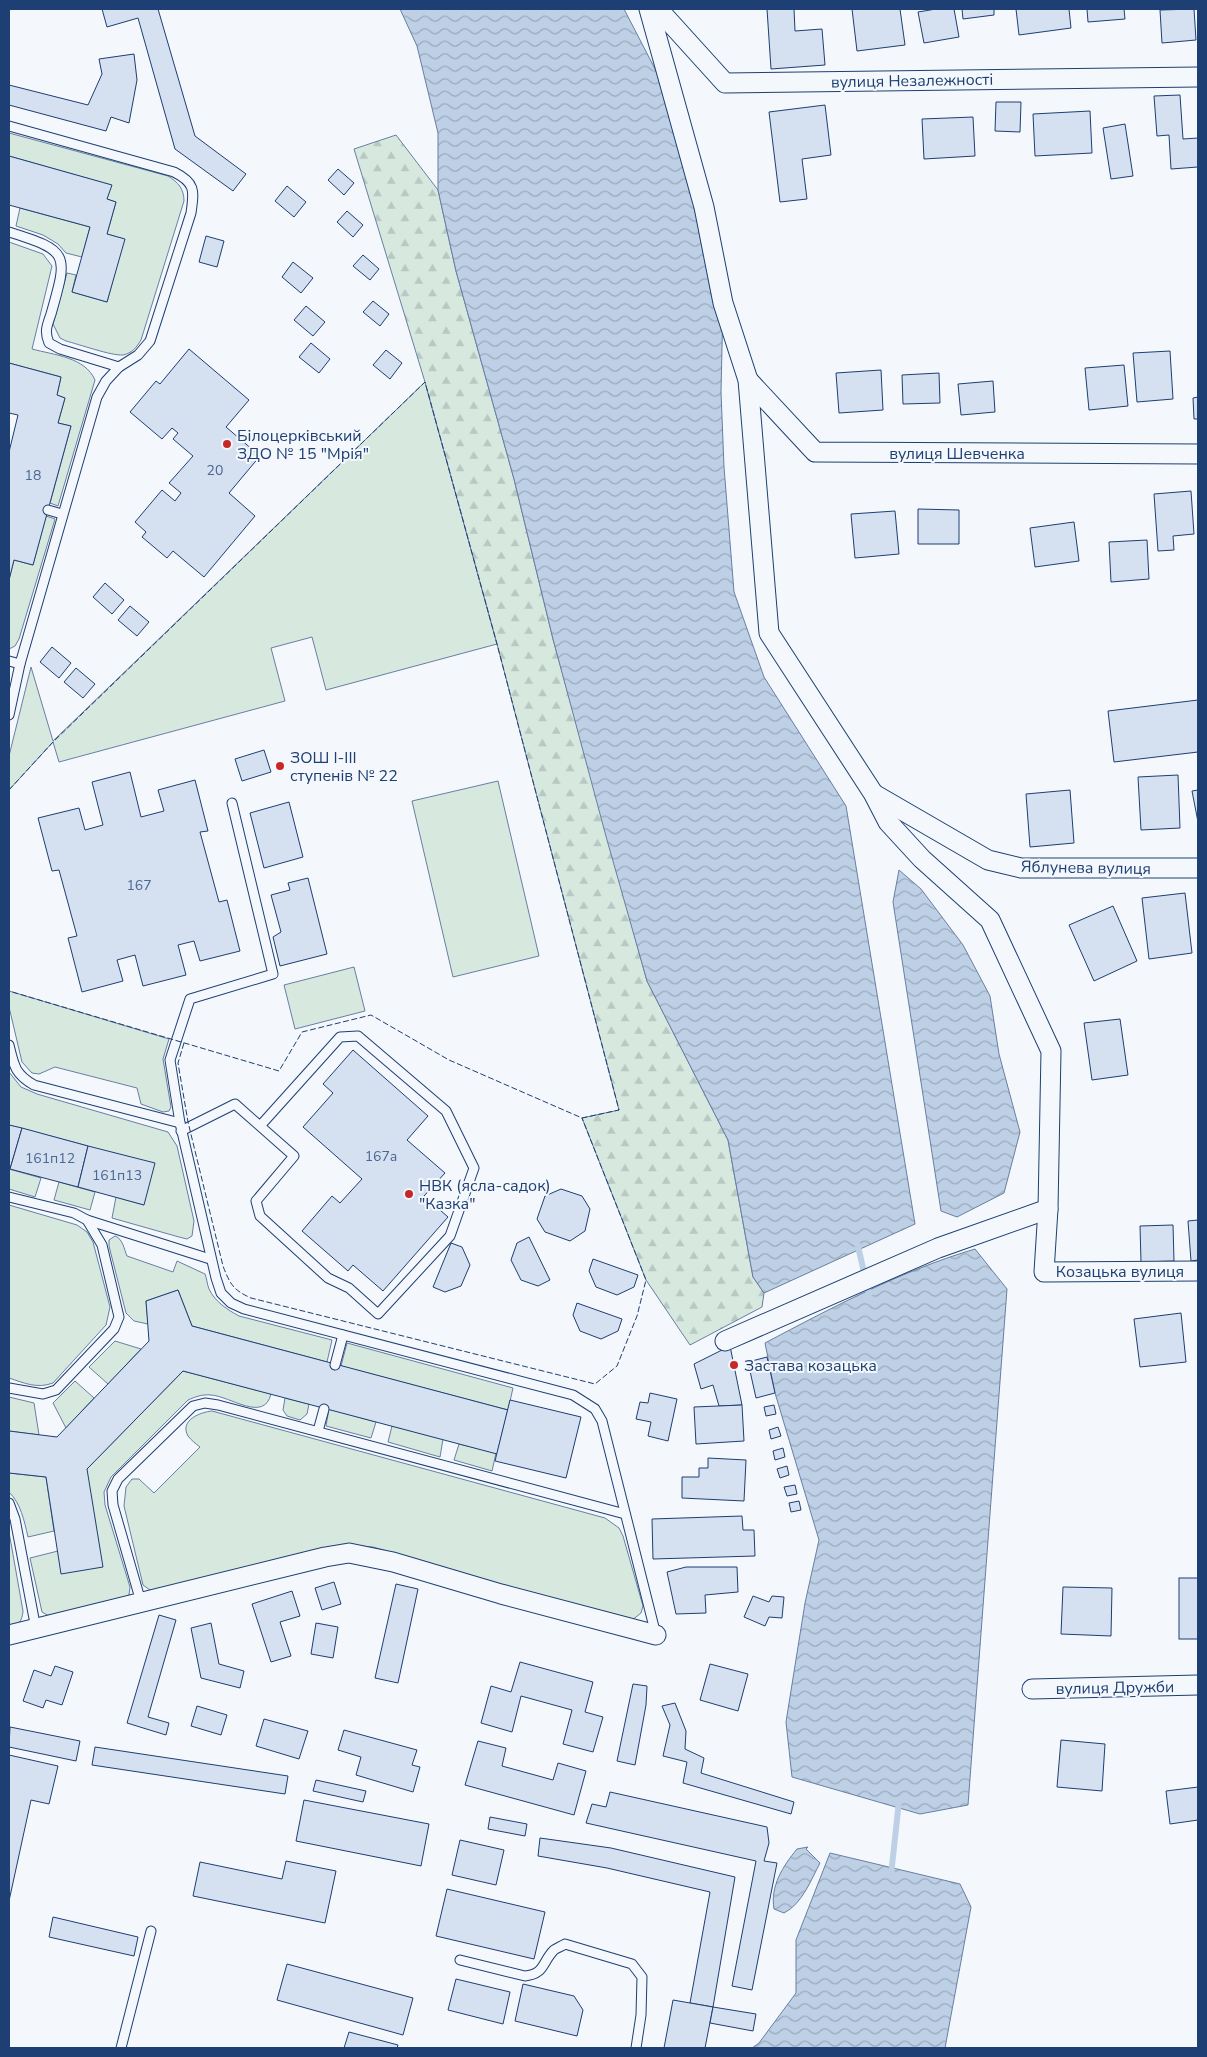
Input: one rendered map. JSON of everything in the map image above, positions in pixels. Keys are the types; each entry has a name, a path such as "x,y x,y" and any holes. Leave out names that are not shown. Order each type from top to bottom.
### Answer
{"street":[{"path":"649,9 704,207 723,303 748,380 769,634 873,793 888,822 922,859 990,920 1051,1051 1048,1209 938,1248 725,1341"},
{"name":"вулиця Незалежності","path":"658,9 725,82 1198,77"},
{"name":"вулиця Шевченка","path":"748,380 815,452 1198,454"},
{"name":"Яблунева вулиця","path":"873,793 988,860 1021,868 1198,868"},
{"name":"Козацька вулиця","path":"1048,1209 1044,1272 1198,1271"},
{"path":"9,1636 325,1557 349,1553 393,1562 501,1594 656,1635"},
{"name":"вулиця Дружби","path":"1032,1689 1198,1685"}],"lane":[{"path":"9,126 174,172 188,180 194,192 190,213 150,341 138,355 119,367 106,381 97,397 20,664 9,714"},
{"path":"9,232 41,242 54,250 62,261 61,276 45,333 49,343 60,349 119,367"},
{"path":"48,510 62,514"},
{"path":"9,661 20,664"},
{"path":"232,803 273,974 190,999 170,1060 181,1127 210,1259 221,1293 231,1303 244,1309 573,1395 594,1409 602,1421 656,1635"},
{"path":"9,1045 14,1066 22,1078 34,1084 181,1127 235,1104 294,1156 256,1201 260,1216 328,1278 349,1288 378,1314 450,1236 474,1168 446,1111 358,1036 340,1037 260,1126"},
{"path":"9,1197 74,1213 87,1220 210,1259"},
{"path":"9,1388 43,1394 56,1390 114,1329 119,1317 102,1245 87,1220"},
{"path":"335,1364 343,1335"},
{"path":"141,1602 113,1505 112,1491 118,1479 193,1406 205,1403 218,1404 624,1514"},
{"path":"318,1431 324,1409"},
{"path":"9,1503 15,1519 36,1629"},
{"path":"121,2048 151,1931"},
{"path":"460,1960 524,1976 534,1976 543,1968 554,1951 565,1944 632,1964 642,1977 642,2014 636,2048"}],"green space":[{"path":"9,133 168,176 182,189 184,201 141,340 129,353 123,355 111,354 66,341 60,338 53,324 67,273 76,275 72,292 107,302 124,239 107,234 116,202 107,199 111,185 9,156"},
{"path":"396,135 438,190 456,271 514,479 553,639 647,981 728,1140 753,1277 764,1293 762,1307 690,1345 646,1280 582,1118 619,1110 497,644 425,382 354,149"},
{"path":"20,208 90,227 82,257 66,253 58,244 43,235 16,226"},
{"path":"9,242 43,254 52,266 32,349 68,358 84,366 95,380 58,506 50,503 71,426 58,423 65,398 57,395 61,377 9,363"},
{"path":"425,382 497,644 326,690 312,637 271,648 285,701 59,762 53,742 9,790 9,756 31,667 53,741"},
{"path":"46,516 55,519 19,639 15,646 9,649 9,580 14,560 33,565"},
{"path":"498,781 539,956 453,977 412,801"},
{"path":"354,967 365,1011 295,1029 284,985"},
{"path":"9,991 169,1039 163,1059 171,1107 169,1111 163,1112 141,1104 137,1088 55,1067 39,1074 32,1073 22,1062 9,1007"},
{"path":"9,1072 21,1087 37,1094 168,1132 177,1146 194,1221 192,1236 187,1239 112,1218 116,1197 144,1205 88,1146 9,1125"},
{"path":"9,1169 41,1178 35,1197 9,1189"},
{"path":"59,1182 95,1192 90,1210 54,1200"},
{"path":"9,1205 77,1225 87,1232 93,1242 110,1307 106,1325 53,1383 47,1385 31,1385 9,1378"},
{"path":"115,1236 122,1242 127,1256 173,1272 177,1261 205,1274 209,1289 218,1302 239,1316 332,1340 327,1362 192,1326 178,1290 146,1301 148,1324 134,1321 126,1313 109,1246 109,1240"},
{"path":"115,1341 141,1349 108,1384 89,1367"},
{"path":"347,1343 513,1388 508,1410 341,1366"},
{"path":"183,1371 271,1394 267,1402 261,1407 245,1406 219,1396 211,1395 202,1395 188,1400 111,1477 104,1492 105,1505 130,1587 129,1595 124,1598 53,1616 47,1615 42,1612 30,1558 58,1551 87,1469"},
{"path":"75,1381 94,1398 66,1428 53,1403"},
{"path":"9,1397 34,1403 39,1435 9,1431"},
{"path":"285,1398 309,1404 307,1414 300,1420 287,1416 283,1410"},
{"path":"329,1409 376,1422 371,1438 326,1426"},
{"path":"212,1411 605,1518 619,1528 623,1536 643,1606 641,1613 631,1621 621,1619 373,1547 361,1546 157,1591 150,1590 143,1585 124,1506 126,1487 132,1479 139,1479 154,1493 200,1447 188,1436 186,1425 197,1415"},
{"path":"392,1426 443,1439 440,1457 388,1442"},
{"path":"459,1444 496,1453 492,1471 454,1460"},
{"path":"9,1473 46,1477 54,1531 28,1537 19,1507 9,1492"},
{"path":"9,1532 23,1611 19,1622 9,1627"}],"water":[{"path":"400,9 624,9 681,119 723,303 721,392 724,467 734,592 764,677 846,806 915,1224 764,1293 753,1277 728,1140 647,981 607,840 553,639 514,479 456,271 438,190 438,133 417,46"},
{"path":"899,870 921,889 963,945 990,996 999,1054 1020,1132 1004,1193 957,1217 941,1211 893,902"},
{"path":"975,1249 1007,1289 968,1805 920,1814 792,1777 786,1722 805,1603 819,1540 775,1393 765,1343 842,1303 894,1279"},
{"path":"808,1847 806,1849 820,1863 809,1884 801,1898 790,1909 784,1913 774,1909 774,1892 783,1869 797,1849"},
{"path":"830,1853 960,1884 971,1907 945,2048 752,2048 759,2043 796,1993 796,1940"}],"building":[{"path":"102,9 158,9 195,136 246,174 233,191 175,149 138,18 107,27"},
{"path":"767,9 794,9 795,31 822,29 825,65 771,69"},
{"path":"852,9 900,9 905,45 857,51"},
{"path":"954,9 959,37 924,43 918,12"},
{"path":"962,9 994,9 994,15 963,19"},
{"path":"1016,9 1069,9 1071,28 1019,35"},
{"path":"1087,9 1124,9 1125,19 1088,22"},
{"path":"1194,9 1196,40 1162,43 1160,10"},
{"path":"134,54 137,80 129,123 111,117 106,131 9,105 9,85 88,105 102,74 99,59"},
{"path":"1180,95 1183,139 1198,138 1198,167 1171,169 1169,135 1157,136 1154,96"},
{"path":"996,102 1021,102 1020,132 995,131"},
{"path":"825,105 831,155 802,159 807,199 780,202 769,112"},
{"path":"1090,111 1092,153 1035,156 1033,114"},
{"path":"973,117 975,156 924,159 922,119"},
{"path":"1125,124 1133,176 1111,179 1103,128"},
{"path":"9,156 112,185 107,199 116,202 107,234 125,239 107,302 72,292 90,227 9,205"},
{"path":"338,169 354,183 344,195 328,180"},
{"path":"287,186 306,202 294,217 275,201"},
{"path":"347,211 363,225 353,237 337,222"},
{"path":"206,236 224,241 217,267 199,262"},
{"path":"363,255 379,269 370,280 353,266"},
{"path":"293,262 313,278 301,293 282,277"},
{"path":"373,301 389,314 380,326 363,312"},
{"path":"306,306 325,322 313,336 294,320"},
{"path":"311,343 330,359 319,373 299,357"},
{"path":"189,349 249,400 226,427 260,456 229,493 255,516 204,577 173,551 167,558 142,537 146,532 135,522 162,490 175,501 181,493 169,483 193,456 173,439 178,433 172,428 162,439 130,412 156,381 160,384"},
{"path":"386,350 402,363 390,379 373,365"},
{"path":"1170,351 1173,399 1137,402 1133,353"},
{"path":"9,363 61,377 57,395 65,398 58,423 71,426 33,565 14,560 9,580 9,452 18,415 9,413"},
{"path":"1124,365 1128,406 1089,410 1085,368"},
{"path":"881,370 883,410 839,413 836,373"},
{"path":"939,373 940,403 903,404 902,375"},
{"path":"993,381 995,412 961,415 958,384"},
{"path":"1198,397 1198,419 1194,419 1193,398"},
{"path":"1191,491 1194,534 1173,536 1174,550 1158,551 1154,494"},
{"path":"918,509 959,510 959,544 918,544"},
{"path":"895,511 899,554 855,558 851,514"},
{"path":"1074,522 1079,561 1035,567 1030,528"},
{"path":"1147,540 1149,579 1111,582 1109,542"},
{"path":"105,583 124,600 112,614 93,597"},
{"path":"130,606 149,622 137,636 118,620"},
{"path":"52,647 71,663 59,678 40,662"},
{"path":"76,668 95,684 83,698 64,682"},
{"path":"1198,700 1198,752 1114,762 1108,711"},
{"path":"264,750 271,772 242,781 235,759"},
{"path":"130,772 141,817 164,811 158,790 195,780 208,831 200,832 219,902 227,900 240,951 200,961 194,941 178,945 186,975 143,986 135,955 117,960 123,981 82,992 68,938 77,936 59,870 52,871 38,818 79,808 85,830 103,825 92,782"},
{"path":"1178,775 1180,828 1141,830 1138,777"},
{"path":"1070,790 1074,843 1030,847 1026,794"},
{"path":"1198,790 1198,822 1192,791"},
{"path":"289,802 303,857 264,868 250,813"},
{"path":"308,878 327,954 280,966 273,937 281,932 271,895 290,890 288,883"},
{"path":"1185,893 1192,953 1149,959 1142,898"},
{"path":"1113,906 1137,961 1094,981 1069,925"},
{"path":"1120,1019 1128,1075 1092,1080 1084,1023"},
{"path":"353,1050 428,1116 407,1140 445,1173 424,1196 448,1217 383,1291 353,1265 348,1271 302,1231 332,1196 340,1203 362,1179 303,1127 333,1093 323,1084"},
{"path":"9,1125 22,1128 10,1169 9,1169"},
{"path":"22,1128 88,1146 78,1187 10,1169"},
{"path":"88,1146 155,1163 144,1205 78,1187"},
{"path":"561,1189 582,1196 590,1209 585,1231 570,1241 545,1232 537,1219 545,1196"},
{"path":"1198,1220 1198,1260 1191,1261 1188,1221"},
{"path":"1173,1225 1174,1261 1141,1262 1140,1226"},
{"path":"529,1237 550,1280 538,1286 521,1280 511,1260 517,1243"},
{"path":"451,1243 462,1247 470,1265 461,1286 445,1292 433,1287"},
{"path":"593,1259 638,1275 634,1287 617,1295 596,1287 589,1271"},
{"path":"178,1290 192,1326 508,1410 497,1454 183,1371 87,1469 103,1567 61,1574 46,1477 9,1473 9,1431 57,1437 149,1341 146,1301"},
{"path":"577,1303 622,1319 618,1331 601,1339 580,1331 573,1315"},
{"path":"1181,1313 1186,1362 1140,1367 1134,1319"},
{"path":"730,1346 742,1405 719,1406 713,1385 701,1389 694,1364"},
{"path":"767,1357 775,1393 756,1398 748,1362"},
{"path":"650,1393 677,1399 668,1441 648,1436 651,1422 636,1419 640,1402 648,1403"},
{"path":"510,1400 581,1417 566,1478 495,1461"},
{"path":"742,1405 744,1441 696,1444 694,1407"},
{"path":"774,1405 776,1414 766,1416 764,1407"},
{"path":"778,1427 781,1436 771,1439 769,1430"},
{"path":"783,1448 785,1457 775,1460 773,1451"},
{"path":"708,1458 746,1460 744,1501 682,1498 682,1477 699,1477 699,1468 708,1468"},
{"path":"787,1466 789,1475 780,1478 777,1469"},
{"path":"795,1485 797,1494 787,1496 784,1487"},
{"path":"799,1501 801,1510 791,1512 789,1503"},
{"path":"742,1516 743,1530 754,1530 755,1556 653,1559 652,1519"},
{"path":"686,1567 737,1567 738,1592 705,1595 706,1613 676,1614 667,1572"},
{"path":"1179,1578 1198,1578 1198,1639 1179,1639"},
{"path":"334,1582 341,1604 322,1610 315,1588"},
{"path":"396,1584 418,1589 398,1683 375,1678"},
{"path":"1063,1587 1112,1588 1111,1636 1061,1634"},
{"path":"292,1591 300,1616 280,1622 291,1656 271,1662 252,1604"},
{"path":"753,1596 769,1602 772,1596 784,1597 782,1618 769,1617 765,1626 744,1617"},
{"path":"159,1615 176,1620 148,1717 169,1723 166,1735 127,1723"},
{"path":"211,1623 219,1664 244,1671 240,1688 201,1678 191,1628"},
{"path":"316,1623 338,1627 333,1658 311,1654"},
{"path":"520,1662 593,1682 585,1712 603,1717 593,1752 563,1744 572,1710 521,1696 512,1732 481,1723 491,1686 511,1692"},
{"path":"710,1664 748,1674 738,1711 700,1700"},
{"path":"55,1666 73,1672 62,1705 46,1700 43,1708 23,1701 34,1670 51,1676"},
{"path":"633,1684 647,1686 646,1705 635,1765 617,1761"},
{"path":"675,1703 686,1731 685,1749 704,1758 701,1773 794,1802 791,1814 683,1783 687,1762 663,1756 670,1725 662,1706"},
{"path":"197,1706 227,1715 221,1735 191,1726"},
{"path":"264,1719 308,1731 299,1759 256,1746"},
{"path":"10,1727 80,1741 76,1761 9,1747"},
{"path":"344,1730 417,1750 412,1765 420,1767 413,1792 356,1775 361,1757 338,1750"},
{"path":"1061,1740 1105,1744 1102,1791 1057,1787"},
{"path":"478,1741 506,1748 502,1766 553,1780 558,1763 586,1771 574,1815 465,1785"},
{"path":"95,1747 288,1776 285,1794 92,1765"},
{"path":"9,1755 58,1766 49,1804 31,1800 9,1901"},
{"path":"316,1780 366,1791 363,1802 313,1791"},
{"path":"1198,1787 1198,1820 1170,1824 1166,1791"},
{"path":"610,1792 767,1827 769,1843 764,1861 777,1863 752,1990 732,1986 756,1861 586,1823 592,1804 606,1807"},
{"path":"304,1800 429,1824 421,1866 296,1841"},
{"path":"490,1817 527,1824 525,1836 488,1829"},
{"path":"540,1838 611,1848 735,1877 713,2007 690,2003 710,1892 607,1868 538,1856"},
{"path":"460,1840 504,1850 496,1885 452,1875"},
{"path":"286,1861 336,1871 325,1923 193,1896 200,1862 282,1879"},
{"path":"447,1889 545,1912 534,1959 436,1936"},
{"path":"53,1917 138,1937 134,1956 49,1937"},
{"path":"287,1964 413,1998 403,2035 277,2000"},
{"path":"456,1979 510,1992 503,2024 448,2010"},
{"path":"523,1984 574,1996 583,2010 577,2036 515,2021"},
{"path":"673,2000 713,2007 705,2048 664,2048"},
{"path":"713,2007 756,2014 753,2031 710,2023"},
{"path":"349,2032 398,2045 397,2048 344,2048"}],"waterway":[{"path":"857,1242 870,1298"},
{"path":"891,1875 899,1801"}],"fence":[{"path":"9,790 53,742 425,382 497,644 619,1110 582,1118 449,1060 371,1015 302,1032 279,1071 9,991"},
{"path":"184,1043 178,1063 188,1122 223,1266 230,1282 236,1289 251,1298 595,1384 617,1366 637,1316 646,1280 582,1118"}],"place":[{"name":"Білоцерківський ЗДО № 15 \"Мрія\"","path":"227,444"},
{"name":"ЗОШ І-ІІІ ступенів № 22","path":"280,766"},
{"name":"НВК (ясла-садок) \"Казка\"","path":"409,1194"},
{"name":"Застава козацька","path":"734,1365"}]}
